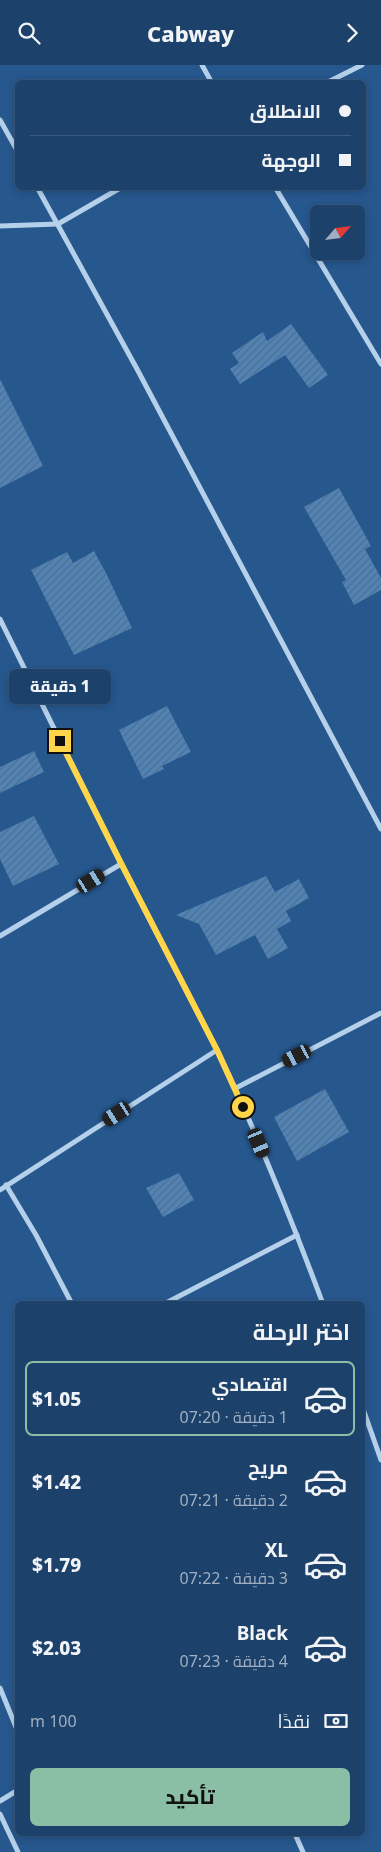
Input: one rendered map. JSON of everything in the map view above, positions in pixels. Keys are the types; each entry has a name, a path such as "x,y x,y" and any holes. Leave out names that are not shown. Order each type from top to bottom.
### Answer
{"street":[{"path":"202,65 210,80"},
{"path":"332,80 362,65"},
{"path":"0,121 15,147"},
{"path":"39,190 137,369 381,829"},
{"path":"0,226 58,224 117,190"},
{"path":"277,190 381,364"},
{"path":"0,619 121,863 236,1088 297,1235 322,1301"},
{"path":"0,936 121,863"},
{"path":"236,1088 381,1013"},
{"path":"0,1190 217,1050"},
{"path":"6,1185 36,1235 70,1301"},
{"path":"170,1301 297,1235"},
{"path":"365,1415 381,1460"},
{"path":"0,1689 15,1725"},
{"path":"0,1801 15,1791"},
{"path":"0,1814 18,1852"},
{"path":"296,1836 303,1852"}],"building":[{"path":"291,324 328,375 309,388 285,355 240,384 230,369 239,363 232,353 263,332 267,341"},
{"path":"0,379 43,466 0,488"},
{"path":"339,488 371,546 365,549 381,578 381,590 354,605 342,582 346,580 304,507"},
{"path":"94,551 132,628 74,655 31,570 67,552 73,563"},
{"path":"167,706 191,752 162,766 164,769 143,779 119,730"},
{"path":"34,751 44,772 0,793 0,767"},
{"path":"34,816 59,864 13,886 0,859 0,832"},
{"path":"266,876 275,892 299,879 309,898 286,911 291,921 277,929 288,948 268,959 255,935 216,955 199,924 176,915"},
{"path":"325,1089 349,1132 297,1161 274,1117"},
{"path":"179,1173 194,1200 163,1217 146,1188"}],"route":[{"path":"60,741 236,1088 243,1107"}]}
